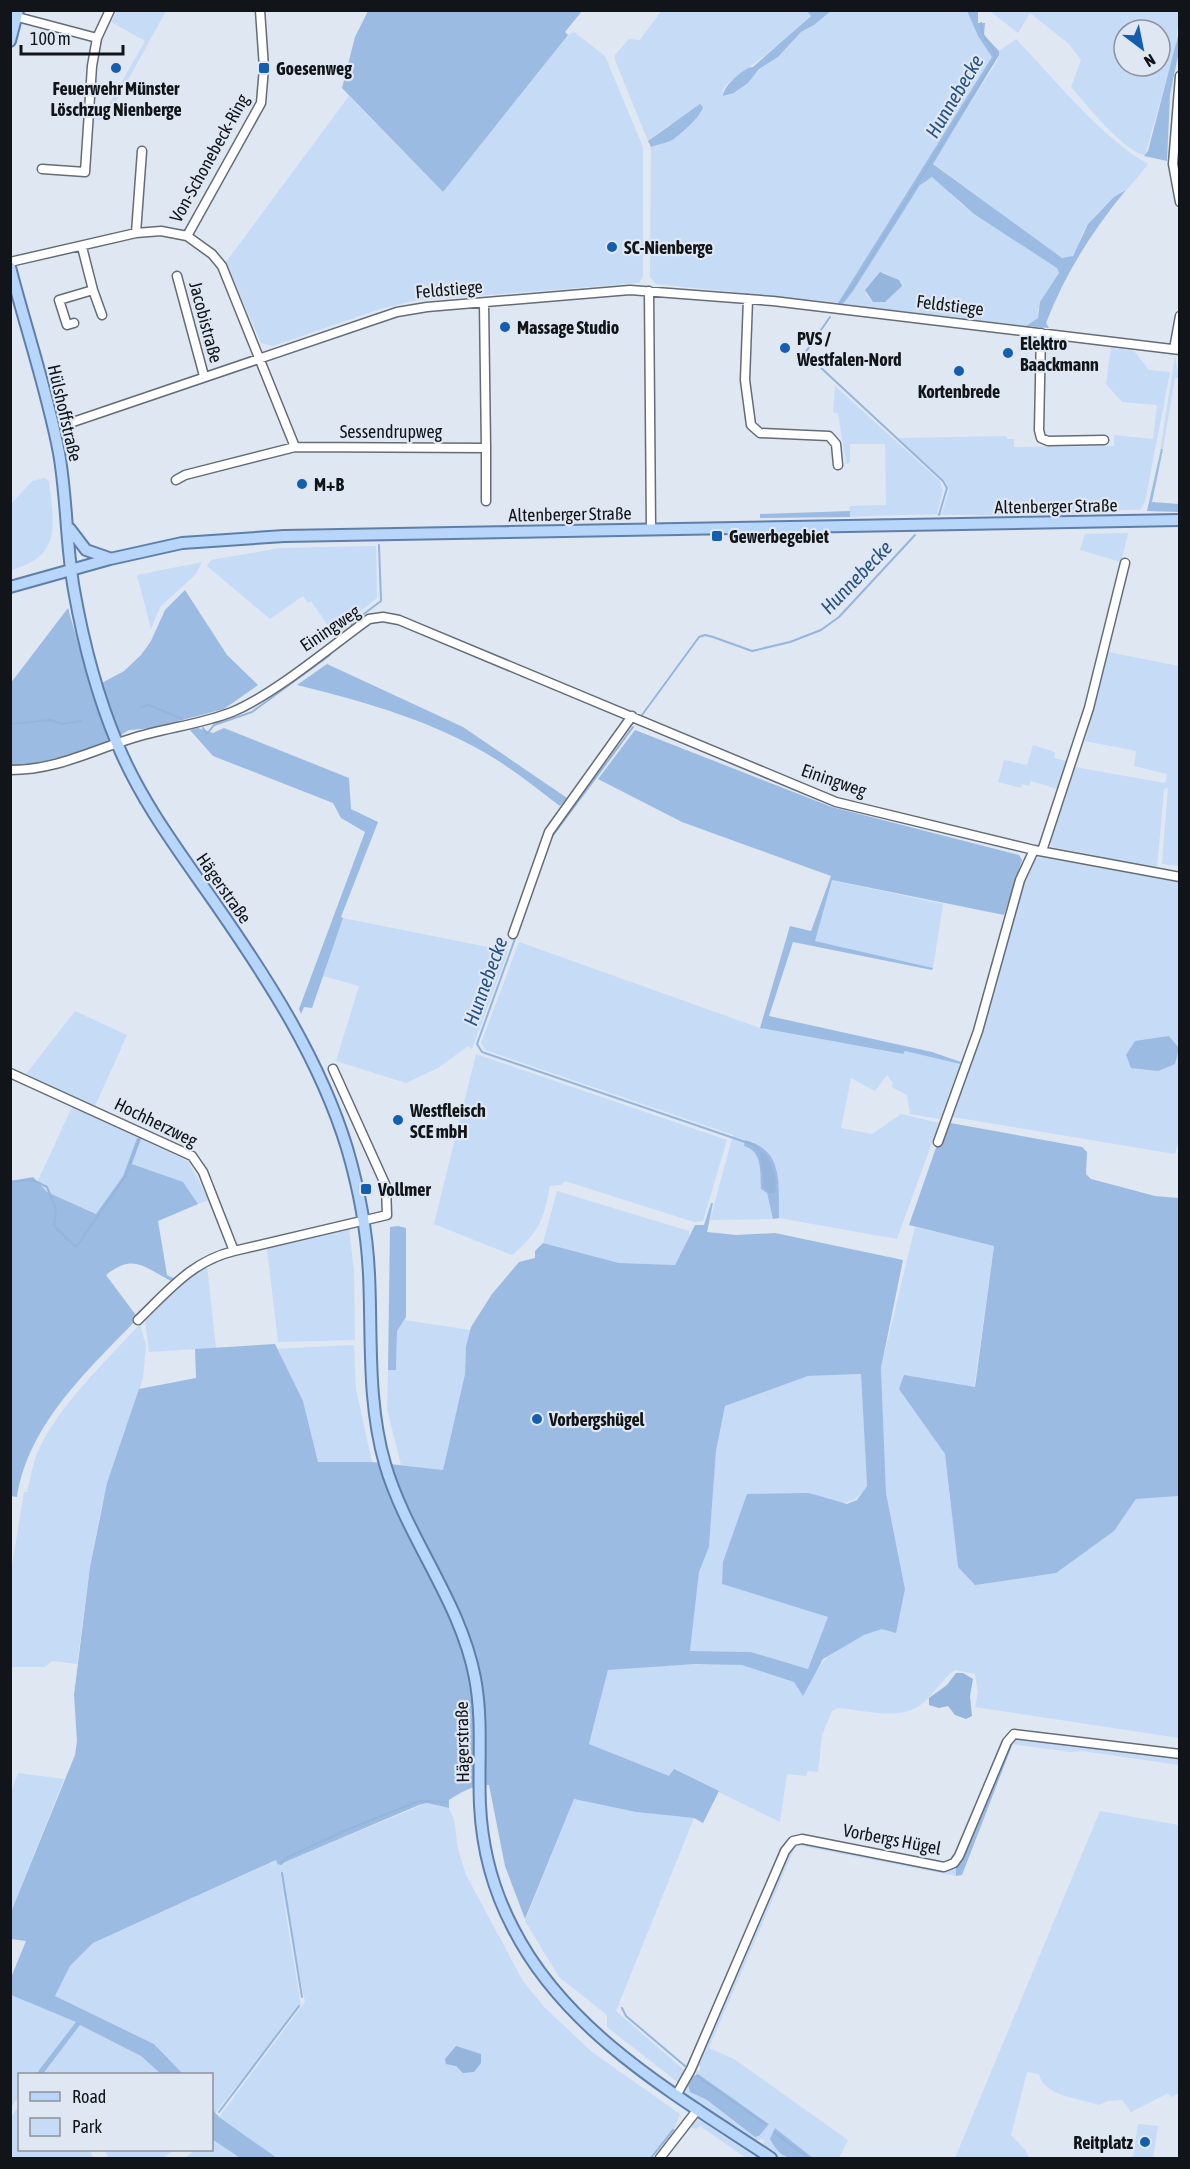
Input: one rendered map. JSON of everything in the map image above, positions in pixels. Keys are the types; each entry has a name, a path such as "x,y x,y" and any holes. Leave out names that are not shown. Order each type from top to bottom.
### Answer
{"main road":[{"path":"10,41 15,14"},
{"name":"Hülshoffstraße","path":"10,267 54,429 69,526 72,569"},
{"name":"Altenberger Straße","path":"10,586 110,559 182,543 284,536 1179,520"},
{"path":"69,526 86,550 110,559"},
{"name":"Hägerstraße","path":"72,569 73,587 92,665 117,744 155,816 262,972 299,1036 339,1126 363,1220 369,1273 372,1383 379,1436 397,1498 457,1616 472,1661 480,1712 482,1828 496,1888 524,1948 558,1994 602,2038 698,2109 771,2158"}],"street":[{"path":"42,170 85,172 92,66 97,38 110,10"},
{"name":"Von-Schonebeck-Ring","path":"10,262 136,233 161,231 187,237 261,103 265,87 260,10"},
{"path":"15,14 97,38"},
{"path":"1179,76 1175,104 1173,164 1179,202"},
{"path":"136,233 142,151"},
{"path":"187,237 212,254 222,266 295,447"},
{"path":"82,247 102,315"},
{"name":"Jacobistraße","path":"177,276 204,376"},
{"path":"74,323 67,325 60,300 93,290"},
{"name":"Feldstiege","path":"73,422 397,312 427,307 630,290 748,299 1177,350"},
{"path":"648,291 651,529"},
{"path":"748,299 745,380 751,425 760,433 828,436 837,444 838,465"},
{"path":"484,303 486,501"},
{"path":"1177,350 1179,316"},
{"path":"1041,333 1039,430 1041,438 1048,441 1104,440"},
{"name":"Sessendrupweg","path":"176,480 185,475 295,447 486,448"},
{"path":"938,1142 978,1031 1020,880 1038,850 1089,708 1125,563"},
{"name":"Einingweg","path":"10,770 54,766 117,744 238,709 369,620 383,617 399,620 836,802 1038,850 1179,877"},
{"path":"513,934 549,832 632,716"},
{"path":"138,1320 195,1267 210,1258 387,1215 386,1186 333,1069"},
{"name":"Hochherzweg","path":"10,1073 192,1156 204,1172 234,1251"},
{"name":"Vorbergs Hügel","path":"677,2094 699,2051 784,1851 793,1841 802,1839 944,1867 954,1863 959,1856 1007,1742 1014,1734 1179,1754"},
{"path":"660,2158 698,2109"}],"green space":[{"path":"662,10 807,10 811,15 780,44 727,84 722,91 724,96 737,92 759,69 781,54 801,32 831,11 967,11 978,36 993,57 838,303 656,284 650,277 651,147 670,141 702,111 669,125 648,141 615,55 629,39 640,40"},
{"path":"117,11 166,11 106,120 94,119 95,111 103,115 145,41 111,22"},
{"path":"990,11 1179,11 1176,46 1172,60 1172,18 1112,18 1112,78 1167,78 1145,155 1136,152 1116,137 1071,87 1081,60 1069,44 1030,13 1018,33"},
{"path":"574,32 605,56 643,147 643,277 639,283 413,301 380,309 273,346 261,343 226,262 349,96 443,192 568,35"},
{"path":"1016,39 1095,123 1148,164 1129,187 1092,219 1084,229 1073,255 1069,258 1059,257 933,163 997,61 999,51"},
{"path":"928,177 938,180 972,212 1057,268 1059,273 1038,309 1038,318 1026,326 843,304 920,185","holes":["883,272 899,280 887,301 873,302 866,295 866,288"]},
{"path":"1111,348 1134,351 1149,370 1170,372 1145,502 1140,510 1053,515 850,517 850,506 886,505 885,444 850,444 850,463 846,464 838,413 833,413 835,386 940,481 943,491 937,513 942,513 949,490 947,483 898,438 1006,436 1007,439 1014,439 1014,447 1114,446 1114,435 1153,439 1157,405 1122,402 1106,384"},
{"path":"1175,356 1179,378 1175,378 1163,449 1160,451"},
{"path":"45,478 49,481 53,525 47,548 39,557 11,570 11,504 32,481"},
{"path":"1128,533 1121,562 1080,550 1085,534"},
{"path":"376,546 377,598 345,623 347,628 335,636 311,601 308,603 303,596 270,619 207,566 211,560 280,548"},
{"path":"202,562 195,575 160,607 151,629 137,575"},
{"path":"1108,652 1179,666 1179,866 1162,864 1168,788 1164,789 1157,868 1053,847 1050,843 1075,767 1165,783 1167,774 1134,766 1136,751 1085,741"},
{"path":"1033,745 1055,752 1054,758 1067,761 1058,789 1031,781 1029,786 1022,784 1021,788 998,782 1004,760 1027,765"},
{"path":"1040,857 1179,882 1180,1135 1175,1154 953,1117 985,1025 1027,874 1034,860"},
{"path":"831,880 943,904 933,968 815,941"},
{"path":"343,918 508,951 472,1049 468,1046 438,1068 406,1083 336,1061 359,986 323,976"},
{"path":"519,942 760,1028 902,1054 905,1051 960,1064 940,1119 910,1114 907,1095 892,1087 893,1083 887,1075 875,1091 851,1078 841,1128 872,1134 901,1114 939,1123 897,1239 779,1218 777,1170 773,1160 759,1145 746,1140 744,1146 755,1153 759,1163 761,1189 767,1193 773,1219 710,1220 733,1135 485,1050 481,1043"},
{"path":"75,1011 127,1035 95,1106 26,1074"},
{"path":"476,1054 727,1140 703,1221 694,1222 565,1181 561,1185 550,1186 539,1225 529,1239 512,1255 434,1224"},
{"path":"76,1107 138,1135 123,1176 96,1214 47,1192 37,1183 71,1109"},
{"path":"141,1139 188,1161 209,1200 198,1204 183,1182 132,1164"},
{"path":"557,1191 689,1231 689,1237 675,1265 619,1263 543,1243"},
{"path":"915,1227 994,1245 974,1388 904,1375 900,1389 945,1454 958,1567 1114,1531 1136,1499 1179,1496 1179,1738 975,1707 978,1692 975,1674 955,1670 923,1703 914,1709 893,1713 838,1708 832,1711 822,1735 818,1772 808,1771 806,1776 787,1774 780,1822 674,1770 669,1777 589,1744 608,1670 723,1664 748,1666 791,1679 810,1679 824,1661 841,1647 882,1629 905,1589 886,1493 881,1368"},
{"path":"349,1229 354,1271 355,1340 278,1342 267,1249"},
{"path":"207,1265 216,1348 149,1352 145,1320 178,1287"},
{"path":"404,1320 470,1330 466,1346 465,1374 443,1470 401,1465 387,1409 388,1370 396,1370 397,1331"},
{"path":"140,1324 146,1346 143,1378 102,1505 90,1567 77,1664 52,1661 45,1667 11,1667 11,1572 24,1492 27,1492 36,1456 55,1421 68,1403"},
{"path":"354,1345 356,1389 372,1462 318,1462 303,1401 275,1349"},
{"path":"861,1374 867,1486 854,1500 841,1503 809,1493 722,1584 828,1617 808,1669 751,1652 690,1651 699,1572 709,1547 716,1451 725,1406 808,1376"},
{"path":"1016,1736 1179,1755 1179,1765 1082,1751 1070,1752 1011,1744 956,1868 956,1876 796,1845 709,2048 734,2059 848,2140 839,2158 813,2158 775,2128 783,2155 787,2158 780,2158 763,2146 764,2139 753,2141 686,2096 685,2088 693,2072 699,2071 701,2067 696,2065 788,1849 799,1842 949,1869 1009,1742","holes":["695,2074 769,2123 758,2137 707,2100 694,2094 690,2080"]},
{"path":"18,1773 64,1779 11,1912 10,1795"},
{"path":"574,1799 636,1812 694,1818 616,2011 684,2070 680,2084 607,2027 607,2015 559,1977 525,1921"},
{"path":"427,1803 449,1808 454,1819 458,1849 466,1875 523,1981 544,2007 592,2052 680,2114 673,2133 652,2158 277,2158 219,2117 305,2002 281,1884 301,2006 215,2113 213,2110 213,2073 182,2073 154,2044 55,1996 70,1966 93,1943 277,1860 278,1865"},
{"path":"1100,1811 1179,1825 1179,2093 1171,2097 1168,2093 1131,2112 1122,2100 1107,2101 1099,2105 1055,2092 1042,2081 1039,2074 1027,2072 1011,2135 1026,2151 1029,2158 955,2158"},
{"path":"11,1995 77,2022 37,2073 18,2073 18,2098 11,2108"},
{"path":"80,2025 141,2056 160,2073 44,2073"},
{"path":"18,2107 18,2151 90,2151 93,2158 11,2158 11,2117"},
{"path":"698,2119 757,2158 746,2158 700,2126 695,2130 689,2125"},
{"name":"Reitplatz","path":"1138,2124 1158,2126 1153,2158 1133,2158"},
{"path":"213,2140 240,2158 185,2158 194,2151 213,2151"},
{"path":"105,2151 173,2151 163,2158 108,2158"}],"shaded area":[{"path":"368,10 582,11 565,32 568,35 443,192 342,88 355,37"},
{"path":"807,11 831,11 801,32 778,57 759,69 748,83 734,93 723,96 726,88 735,78 753,67 811,16"},
{"path":"967,11 978,11 978,23 985,23 984,35 999,51 999,55 933,164 1062,258 1073,256 1088,224 1114,197 1126,190 1091,237 1071,270 1046,323 1049,328 1026,326 1038,318 1040,302 1059,273 1057,268 974,214 932,177 920,185 853,291 843,304 838,303 992,57 978,36"},
{"path":"1179,32 1179,51 1170,95 1167,161 1144,156 1148,151 1167,78 1172,78 1172,59"},
{"path":"700,104 703,107 701,111 682,132 672,140 651,147 648,141"},
{"path":"880,272 899,280 902,286 885,302 873,302 865,290"},
{"path":"1161,449 1163,449 1152,502 1179,504 1179,512 1147,511"},
{"path":"850,511 850,517 760,518 760,514"},
{"path":"185,590 227,655 258,685 224,709 152,728 129,730 104,745 27,769 11,769 10,684 68,608 91,689 124,671 141,655 151,641 165,610"},
{"path":"327,664 463,727 567,798 560,806 497,760 426,724 375,706 297,685"},
{"path":"198,728 213,733 224,728 349,778 351,809 378,822 341,917 343,918 312,1008 304,1007 301,1014 299,1009 365,832 341,818 333,803 213,756 190,730"},
{"path":"635,730 832,807 1019,855 1022,860 1004,915 832,880 815,941 933,968 932,970 793,942 769,1016 932,1052 961,1062 960,1064 905,1051 903,1054 760,1028 790,926 811,931 831,876 682,822 598,779"},
{"path":"1169,1036 1179,1048 1175,1064 1158,1071 1131,1068 1126,1055 1135,1041"},
{"path":"945,1122 1082,1147 1087,1152 1086,1174 1091,1179 1155,1196 1179,1198 1179,1496 1136,1499 1114,1531 1056,1573 975,1585 958,1567 945,1454 899,1389 904,1375 975,1387 994,1246 909,1225"},
{"path":"137,1138 141,1139 132,1164 183,1182 198,1204 158,1221 167,1275 175,1279 173,1282 132,1263 124,1264 106,1275 138,1318 63,1399 34,1445 23,1470 17,1497 10,1496 10,1181 33,1177 47,1192 96,1214 123,1176"},
{"path":"745,1140 758,1145 773,1160 777,1170 779,1218 773,1219 767,1193 761,1189 757,1158 755,1153 744,1146"},
{"path":"760,1151 766,1154 773,1168 775,1193 769,1193 764,1187"},
{"path":"711,1203 713,1203 707,1232 736,1235 775,1233 903,1260 881,1368 886,1493 905,1589 896,1633 882,1629 864,1635 823,1659 803,1696 794,1682 742,1665 695,1664 608,1670 589,1744 669,1776 674,1769 719,1791 703,1823 694,1818 636,1812 574,1799 525,1919 505,1866 489,1785 473,1787 458,1794 449,1800 449,1808 427,1803 419,1805 278,1865 276,1860 93,1943 70,1966 55,1996 154,2044 182,2073 160,2073 141,2056 80,2025 44,2073 37,2073 76,2022 11,1995 10,1980 26,1941 11,1939 11,1912 75,1755 77,1741 74,1695 90,1567 107,1483 139,1389 196,1378 195,1349 275,1344 303,1401 318,1462 372,1462 443,1470 465,1374 466,1346 471,1327 492,1294 519,1262 535,1258 535,1251 543,1243 619,1263 675,1265 695,1225 704,1225","holes":["861,1374 867,1486 857,1500 847,1504 809,1493 747,1494 723,1562 722,1584 828,1617 808,1669 751,1652 690,1651 699,1572 709,1547 716,1451 725,1406 808,1376"]},
{"path":"390,1227 406,1228 406,1317 397,1331 396,1370 388,1370"},
{"path":"956,1673 963,1673 973,1679 970,1696 972,1716 966,1719 955,1715 948,1706 939,1708 929,1705 929,1698 947,1685"},
{"path":"1013,1743 962,1875 956,1876 956,1868 1010,1745"},
{"path":"456,2046 481,2054 481,2063 474,2072 463,2073 456,2066 446,2064 445,2059"},
{"path":"698,2074 769,2124 759,2136 755,2137 707,2100 690,2092 688,2085 693,2076"},
{"path":"213,2110 219,2117 277,2158 240,2158 213,2140"},
{"path":"775,2128 813,2158 792,2158 783,2155 770,2139"}],"waterway":[{"name":"Hunnebecke","path":"839,304 853,286 995,59 994,50 983,34 981,23"},
{"name":"Hunnebecke","path":"830,317 805,353 943,481 947,488 939,515"},
{"name":"Hunnebecke","path":"642,715 699,637 705,635 713,637 752,651 790,642 821,630 839,617 915,535"},
{"path":"351,626 381,601 379,545"},
{"path":"203,728 207,734 214,725 252,712 330,655"},
{"path":"141,707 149,705 182,719"},
{"path":"10,724 51,720 62,724 81,721"},
{"name":"Hunnebecke","path":"551,838 633,727"},
{"name":"Hunnebecke","path":"516,936 477,1044 482,1052 754,1145 760,1151"},
{"path":"10,1182 33,1180 47,1187 56,1209 54,1226 76,1247 125,1177 140,1137"},
{"path":"281,1864 286,1858 344,1831 419,1801 447,1802"},
{"path":"282,1873 302,1997"},
{"path":"219,2112 299,2006"},
{"path":"622,2008 626,2016 685,2066"},
{"path":"697,2076 765,2124"},
{"path":"651,2158 673,2130"},
{"path":"774,2132 808,2158"}],"place":[{"name":"Feuerwehr Münster Löschzug Nienberge","path":"116,68"},
{"name":"Goesenweg","path":"264,68"},
{"name":"SC-Nienberge","path":"612,247"},
{"name":"Massage Studio","path":"505,327"},
{"name":"PVS / Westfalen-Nord","path":"785,348"},
{"name":"Elektro Baackmann","path":"1008,353"},
{"name":"Kortenbrede","path":"959,371"},
{"name":"M+B","path":"302,484"},
{"name":"Gewerbegebiet","path":"717,536"},
{"name":"Westfleisch SCE mbH","path":"398,1120"},
{"name":"Vollmer","path":"366,1189"},
{"name":"Vorbergshügel","path":"537,1419"},
{"name":"Reitplatz","path":"1145,2142"}]}
